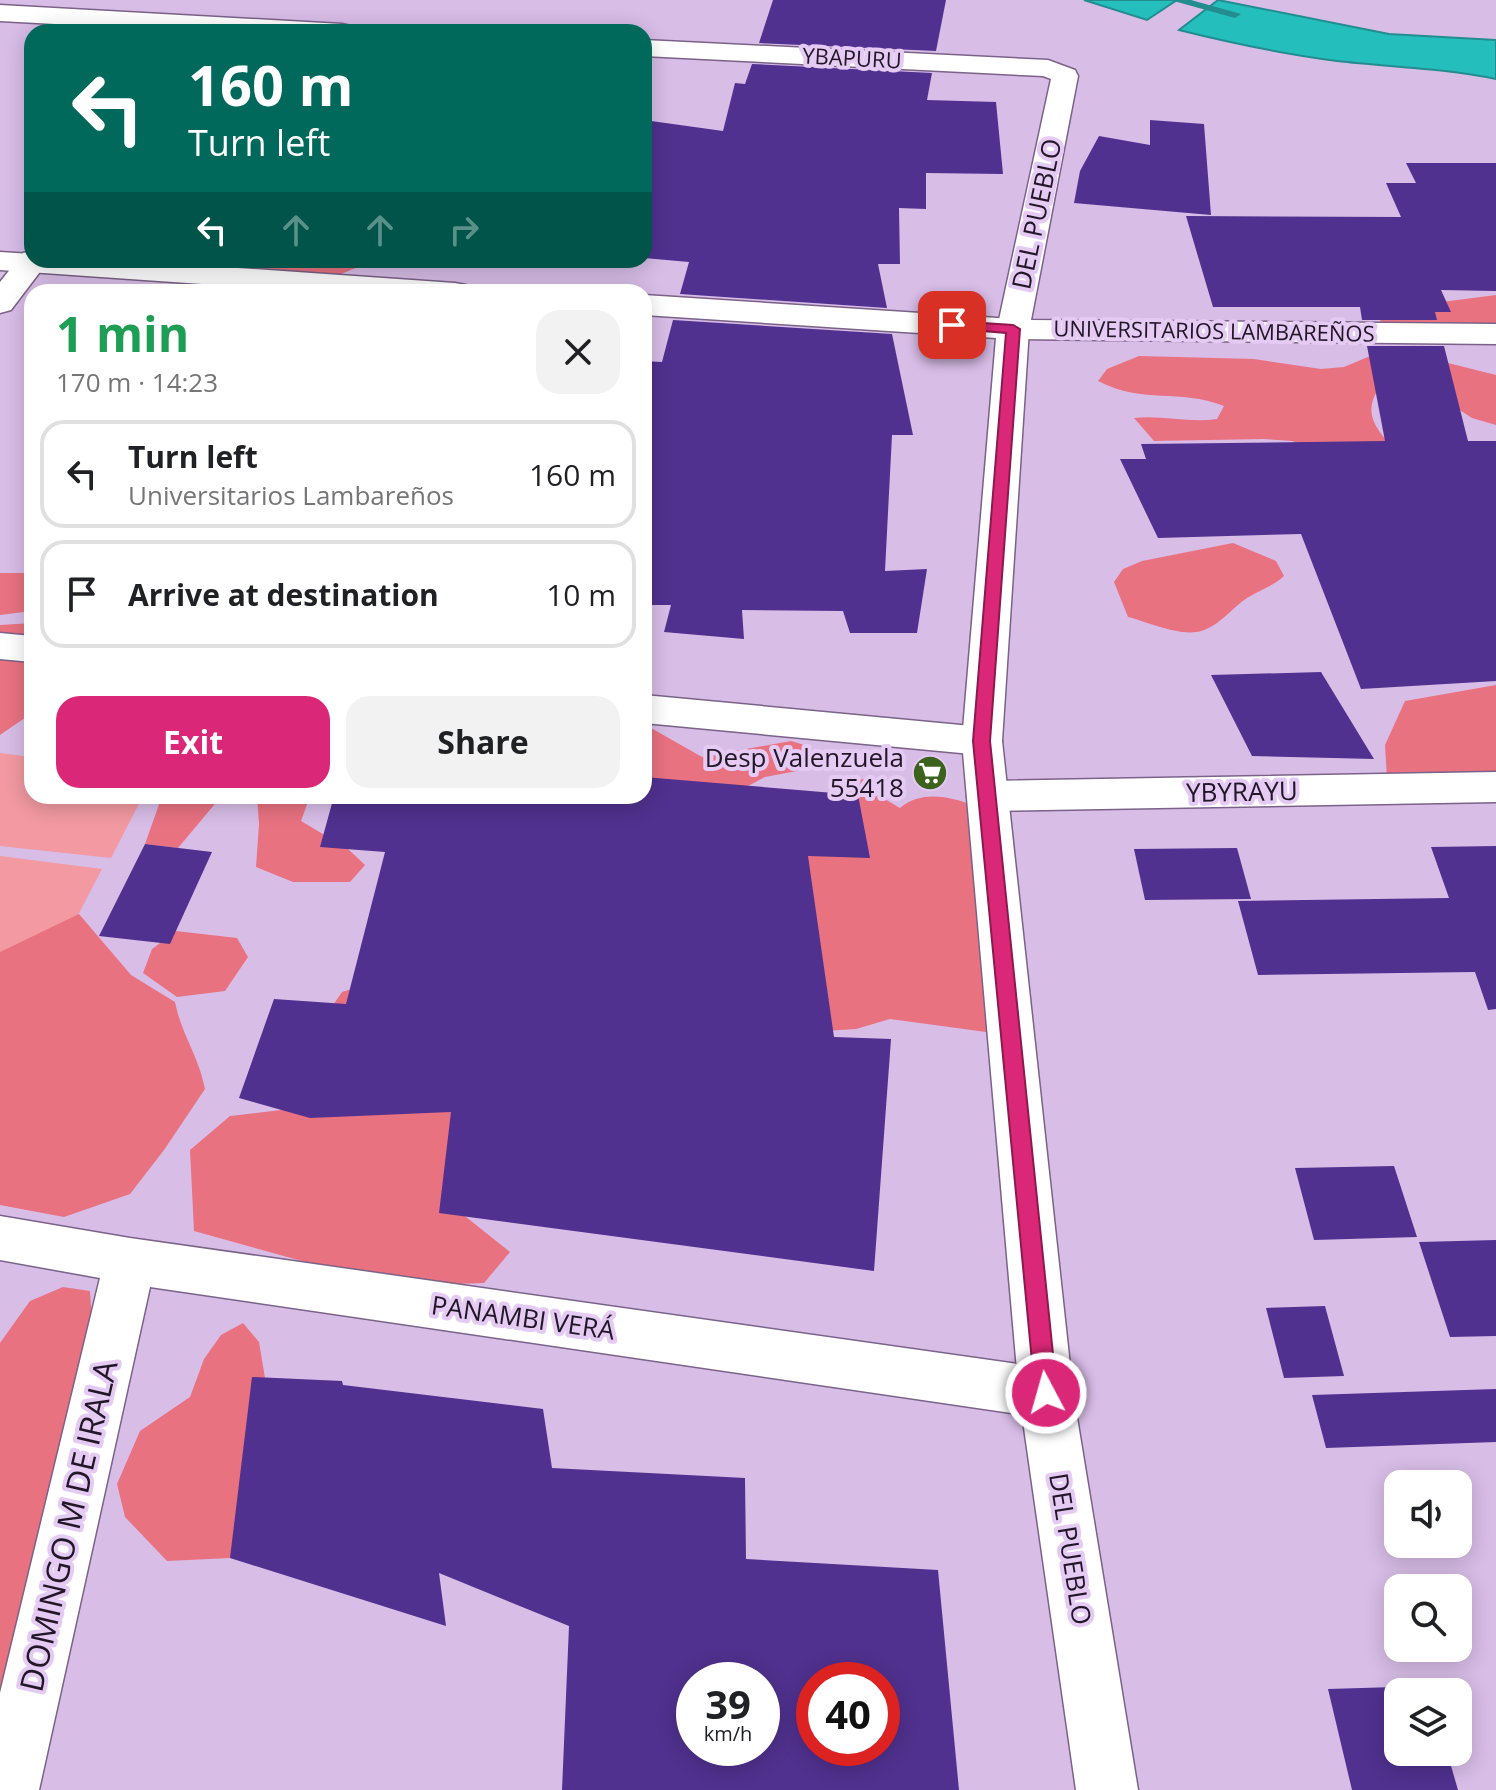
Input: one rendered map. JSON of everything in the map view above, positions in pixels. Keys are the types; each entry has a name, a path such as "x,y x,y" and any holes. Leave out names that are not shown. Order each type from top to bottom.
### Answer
{"street":[{"path":"208,24 225,0"},
{"path":"0,13 141,24"},
{"name":"YBAPURU","path":"652,48 1060,71"},
{"name":"DEL PUEBLO","path":"1060,71 1065,76 1013,329 982,741 1046,1393 1107,1790"},
{"path":"0,261 24,262"},
{"path":"0,303 28,268"},
{"path":"117,268 342,284"},
{"name":"UNIVERSITARIOS LAMBAREÑOS","path":"652,306 1013,329 1496,334"},
{"path":"0,646 24,648"},
{"path":"652,710 982,741"},
{"name":"YBYRAYU","path":"988,796 1496,787"},
{"name":"PANAMBI VERÁ","path":"0,1238 130,1261 1046,1393"},
{"name":"DOMINGO M DE IRALA","path":"8,1790 130,1261"}],"shaded area":[{"path":"1084,0 1177,0 1147,20"},
{"path":"1218,0 1389,34 1496,40 1496,79 1317,58 1179,30"},
{"path":"202,268 356,268 336,276"},
{"path":"1496,295 1496,329 1381,328 1380,317 1411,306"},
{"path":"1375,354 1416,355 1496,375 1496,425 1472,418 1455,407 1378,390 1373,399 1372,416 1385,439 1399,452 1313,448 1292,441 1264,439 1154,441 1134,418 1217,419 1224,406 1192,398 1146,395 1098,381 1107,369 1139,356 1254,359 1321,369 1344,367"},
{"path":"1233,543 1276,561 1284,576 1201,631 1174,631 1128,617 1114,582 1123,569 1142,561"},
{"path":"0,573 24,573 24,612 0,615"},
{"path":"24,624 24,718 0,735 0,625"},
{"path":"1496,685 1496,796 1466,803 1440,802 1387,779 1385,745 1405,701"},
{"path":"652,729 702,757 791,741 811,747 813,768 765,777 720,801 837,809 846,780 868,779 873,792 900,808 925,797 970,804 999,944 986,1032 890,1019 856,1029 776,1034 649,804 652,804"},
{"path":"0,753 24,756 24,804 139,804 111,858 0,846"},
{"path":"159,804 214,804 178,848 145,844"},
{"path":"258,804 307,804 301,821 348,849 365,865 350,882 293,882 256,867"},
{"path":"0,856 102,869 0,1065"},
{"path":"79,914 131,975 175,1002 205,1089 130,1194 64,1217 0,1205 0,952"},
{"path":"176,931 237,938 248,957 225,991 177,997 143,973 152,949"},
{"path":"395,976 445,1051 481,1159 441,1197 510,1252 484,1283 429,1285 352,1275 194,1231 190,1150 230,1116 281,1110 316,1030 342,992"},
{"path":"63,1287 90,1291 93,1337 12,1790 0,1790 0,1343 30,1301"},
{"path":"243,1323 259,1342 265,1378 261,1515 230,1558 167,1561 125,1517 117,1484 140,1431 190,1397 204,1359 221,1335"}],"building":[{"path":"773,0 946,0 936,51 759,43"},
{"path":"752,64 932,73 927,100 996,102 1003,174 926,173 926,209 899,208 900,264 878,264 887,308 680,294 689,262 652,259 652,121 723,131 735,83 745,84"},
{"path":"1150,120 1204,124 1211,215 1074,203 1080,171 1099,136 1150,145"},
{"path":"1406,163 1496,163 1496,291 1441,290 1451,312 1435,312 1437,320 1362,320 1360,307 1213,307 1186,216 1401,217 1386,183 1416,183"},
{"path":"673,320 892,334 913,435 892,435 885,571 927,569 917,633 850,633 843,611 742,610 744,639 664,632 671,605 652,605 652,361 662,362"},
{"path":"1367,346 1444,346 1468,441 1496,441 1496,681 1361,689 1301,534 1158,538 1120,459 1146,459 1141,444 1385,441"},
{"path":"1321,672 1374,759 1252,756 1211,675"},
{"path":"652,778 858,795 870,858 808,856 834,1037 891,1039 874,1271 439,1213 451,1112 310,1118 239,1098 274,999 346,1004 385,852 320,847 332,804 652,804"},
{"path":"145,844 212,852 170,944 99,936"},
{"path":"1496,846 1496,1009 1488,1010 1475,972 1258,975 1238,901 1449,898 1431,847"},
{"path":"1237,848 1251,899 1145,900 1134,849"},
{"path":"1394,1166 1417,1237 1314,1240 1295,1168"},
{"path":"1496,1240 1496,1336 1450,1337 1419,1242"},
{"path":"1325,1306 1344,1376 1284,1378 1266,1308"},
{"path":"252,1377 342,1381 343,1385 543,1409 552,1468 745,1478 746,1559 938,1570 959,1790 562,1790 569,1626 439,1573 446,1626 230,1558"},
{"path":"1496,1389 1496,1442 1326,1448 1312,1395"},
{"path":"1384,1687 1384,1766 1451,1766 1458,1790 1352,1790 1328,1689"}],"waterway":[{"path":"1176,0 1235,14"}],"place":[{"name":"Desp Valenzuela 55418","path":"930,773"}],"route":[{"path":"952,325 1013,329 982,741 1046,1393"}]}
